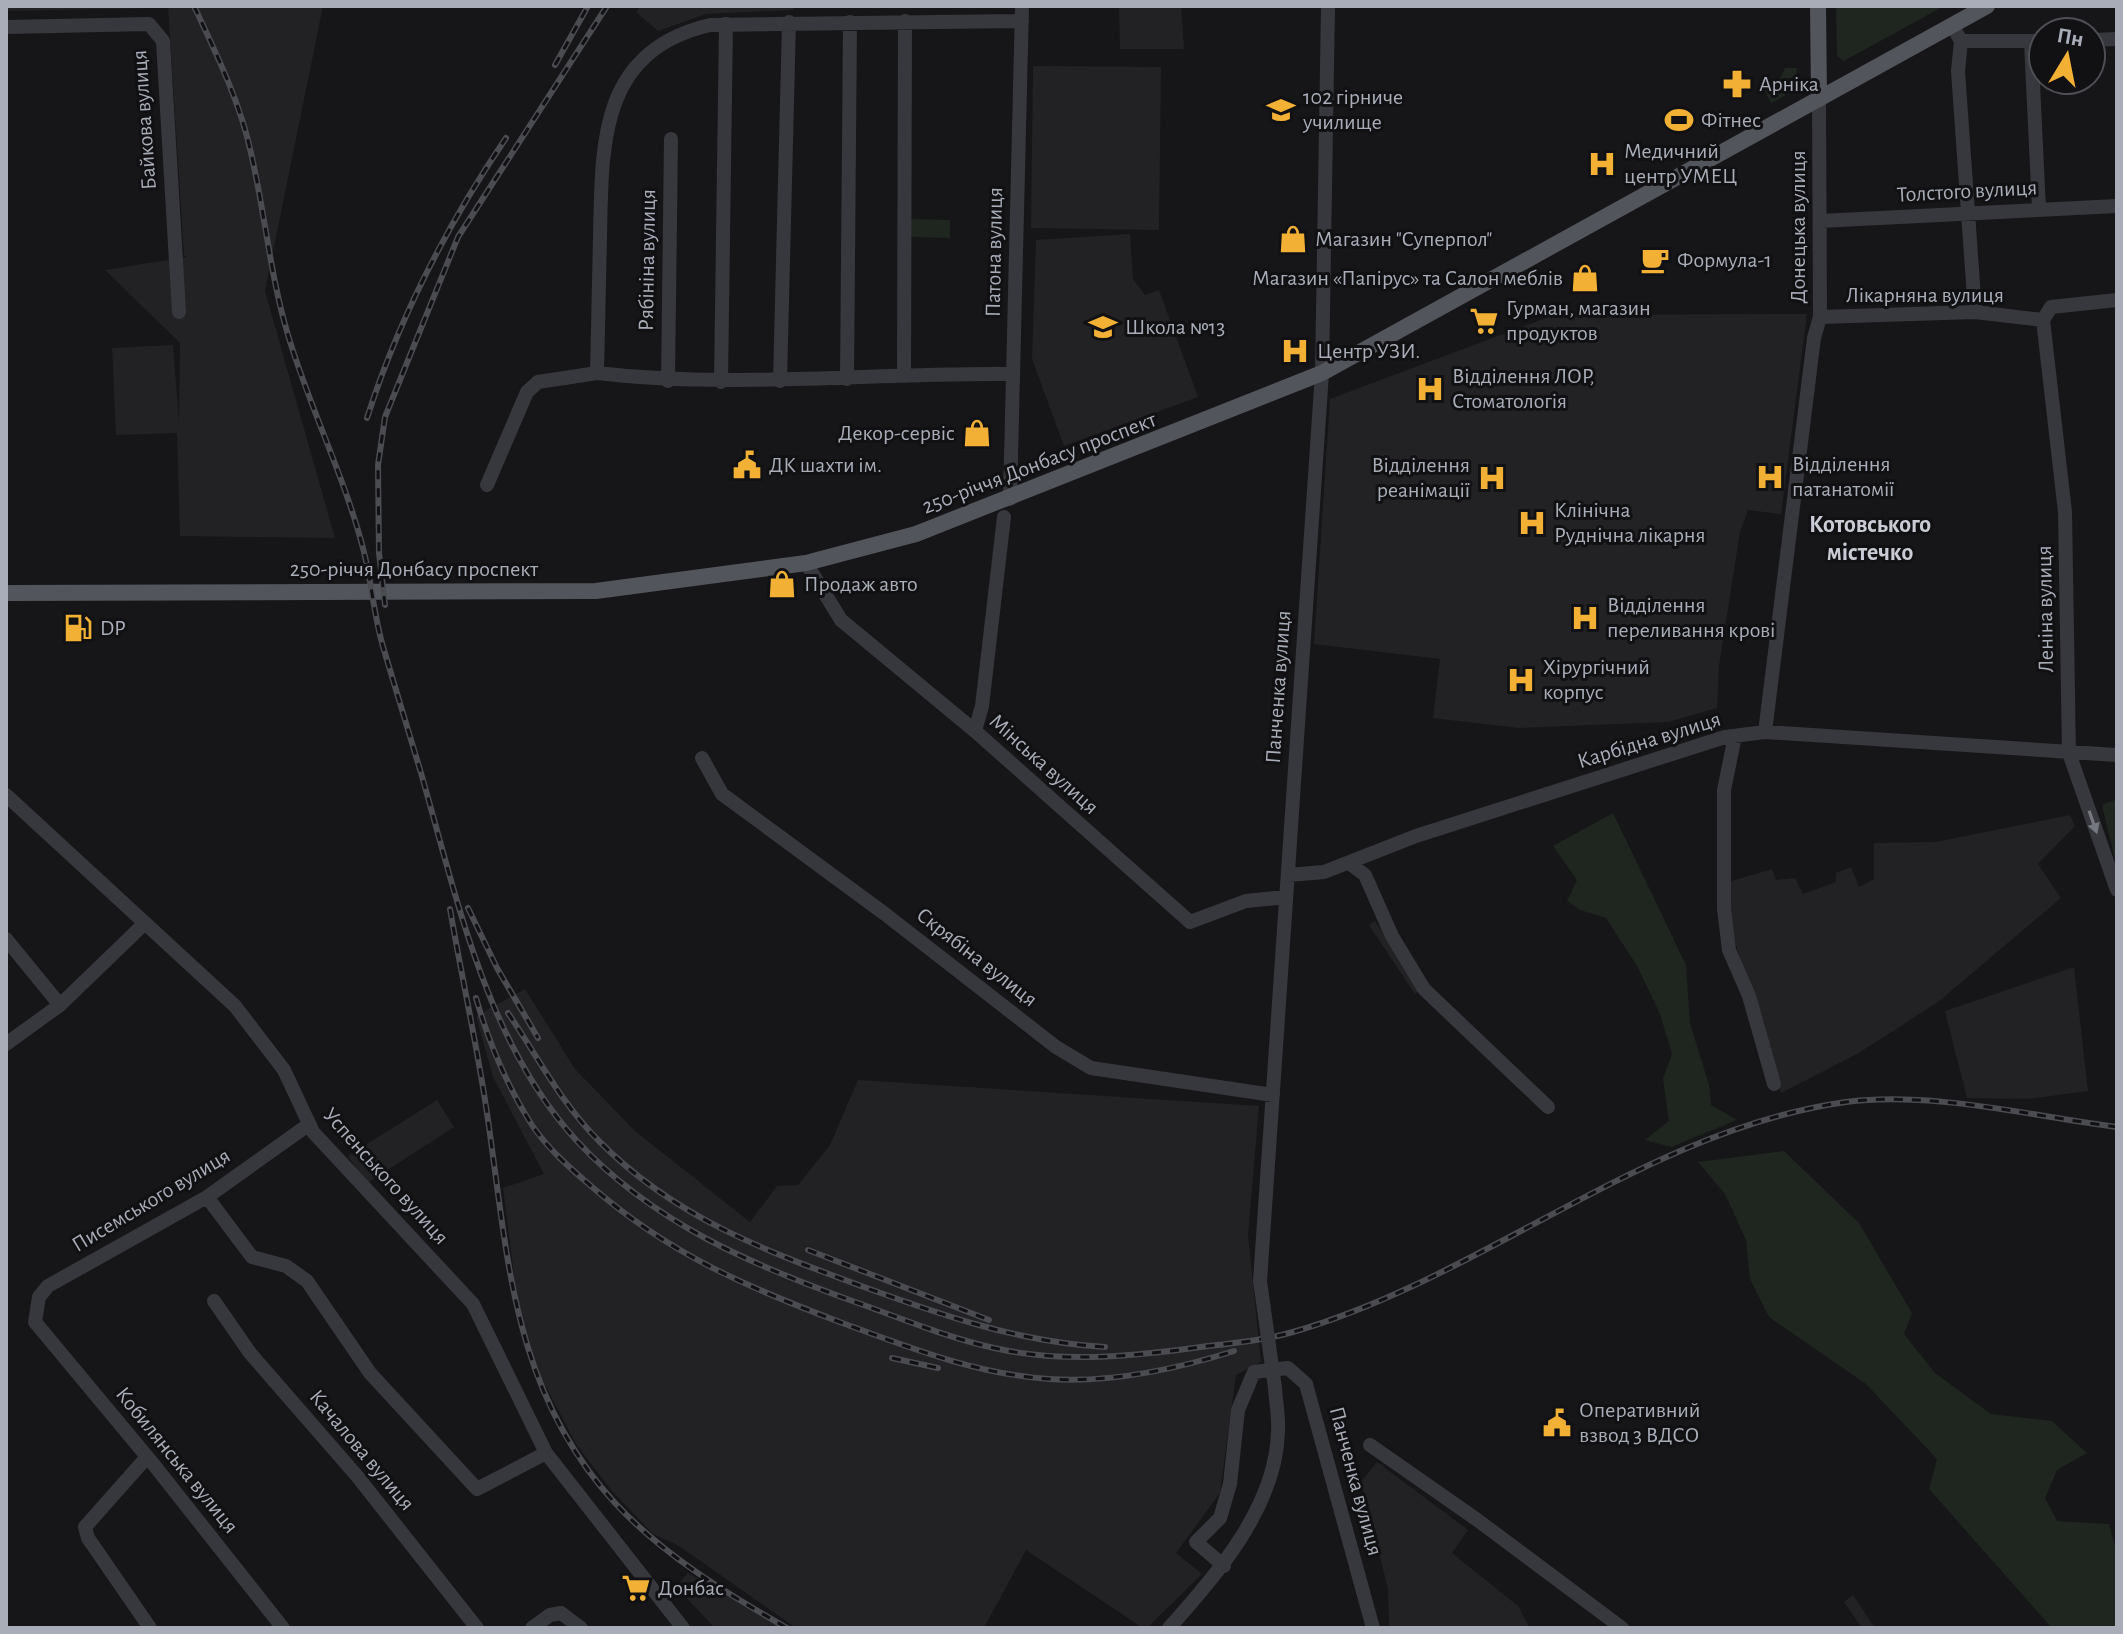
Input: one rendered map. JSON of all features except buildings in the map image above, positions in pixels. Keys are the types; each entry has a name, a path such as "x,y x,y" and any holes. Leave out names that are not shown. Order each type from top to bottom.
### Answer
{"main road":[{"name":"Донецька вулиця","path":"1818,6 1819,96"},
{"name":"250-річчя Донбасу проспект","path":"6,593 596,591 806,563 916,534 1322,373 1987,6"}],"street":[{"name":"Панченка вулиця","path":"1328,6 1322,373 1260,1281 1275,1388 1278,1433 1271,1474 1231,1557 1224,1566 1196,1542 1220,1518 1230,1484 1238,1410 1254,1372 1288,1368 1306,1384 1373,1628"},
{"path":"597,373 604,141 615,99 635,67 676,33 726,24 905,21 1022,13"},
{"name":"Патона вулиця","path":"1010,499 1022,13"},
{"path":"904,376 905,21"},
{"path":"780,381 789,22"},
{"path":"847,379 850,22"},
{"name":"Байкова вулиця","path":"6,27 149,24 163,41 179,312"},
{"path":"721,382 726,24"},
{"path":"1952,25 1961,41 1958,71 1975,312"},
{"path":"1961,41 2027,42"},
{"name":"Донецька вулиця","path":"1765,732 1812,350 1820,317 1819,96"},
{"path":"2038,96 2039,209"},
{"name":"Рябініна вулиця","path":"668,381 671,139"},
{"name":"Толстого вулиця","path":"1820,221 2117,206"},
{"path":"2043,320 2051,307 2117,300"},
{"name":"Лікарняна вулиця","path":"1820,317 1975,312 2043,320"},
{"name":"Леніна вулиця","path":"2043,320 2065,512 2069,753 2117,890"},
{"path":"487,485 527,392 538,382 597,373 668,381 721,382 1013,374"},
{"path":"975,731 982,706 1004,517"},
{"name":"Мінська вулиця","path":"806,563 841,620 975,731 1190,922 1246,901 1286,897"},
{"name":"Карбідна вулиця","path":"1288,875 1324,872 1524,800 1735,736 1765,732 2117,755"},
{"path":"1735,736 1724,790 1724,909 1729,950 1749,996 1774,1084"},
{"name":"Скрябіна вулиця","path":"702,758 722,794 885,914 1056,1047 1091,1068 1273,1095"},
{"name":"Успенського вулиця","path":"6,795 235,1006 284,1070 308,1125 473,1304 546,1453 682,1628"},
{"path":"1349,863 1365,875 1392,936 1424,989 1548,1107"},
{"path":"6,1044 60,1005 145,923"},
{"path":"6,939 60,1005"},
{"name":"Писемського вулиця","path":"35,1322 39,1297 48,1286 207,1197 308,1125"},
{"path":"207,1197 252,1257 286,1266 307,1281 370,1373 477,1489 546,1453"},
{"name":"Качалова вулиця","path":"214,1301 250,1353 357,1476 477,1628"},
{"name":"Кобилянська вулиця","path":"35,1322 283,1628"},
{"path":"1370,1445 1488,1527 1622,1628"},
{"path":"147,1457 85,1527 88,1538 150,1628"},
{"path":"1169,1628 1224,1566"},
{"path":"532,1628 550,1615 561,1613 581,1628"}],"shaded area":[{"path":"6,6 157,6 157,8 6,11"},
{"path":"168,6 323,6 265,291 335,538 180,536 177,433 116,435 112,348 173,345 179,421 180,343 105,270 187,257 184,255"},
{"path":"641,6 793,6 793,10 706,14 658,31 636,12"},
{"path":"1119,6 1181,6 1184,49 1120,49"},
{"path":"1836,6 1944,6 1844,61 1837,56"},
{"path":"1033,66 1161,67 1159,230 1031,228"},
{"path":"1785,68 1797,68 1793,86 1787,94 1771,103 1764,89 1781,77"},
{"path":"910,219 950,220 950,238 909,237"},
{"name":"Школа №13","path":"1130,234 1133,279 1145,295 1159,290 1198,397 1064,446 1032,359 1036,240"},
{"name":"Клінічна Руднічна лікарня","path":"1807,314 1781,514 1748,510 1740,532 1719,666 1717,708 1668,722 1519,728 1433,718 1440,659 1314,644 1330,399 1554,315"},
{"path":"2117,799 2117,861 2116,864 2102,805"},
{"path":"1613,813 1686,965 1690,1023 1709,1085 1711,1105 1737,1120 1671,1147 1645,1140 1669,1121 1663,1079 1672,1054 1660,1014 1637,966 1606,918 1580,910 1567,901 1577,880 1553,846"},
{"path":"2070,815 2075,826 2038,864 2061,898 1938,1002 1857,1054 1781,1093 1732,932 1728,882 1772,869 1776,880 1795,878 1803,894 1836,882 1836,873 1851,867 1859,887 1874,879 1874,843 1936,842"},
{"path":"1375,921 1421,990 1415,994 1369,925"},
{"path":"2074,967 2088,1091 2028,1099 1967,1098 1945,1011"},
{"path":"525,989 575,1069 635,1131 750,1222 777,1186 798,1185 830,1145 858,1080 1259,1106 1248,1235 1261,1362 1236,1375 1220,1493 1176,1553 1202,1574 1147,1628 1143,1628 1026,1550 984,1628 796,1628 679,1546 653,1534 611,1490 576,1444 536,1368 526,1338 515,1283 503,1188 544,1174 493,1077 476,1016"},
{"path":"437,1100 454,1127 366,1184 348,1156"},
{"path":"1784,1151 1859,1223 1912,1313 1904,1334 1935,1373 1991,1414 2052,1421 2087,1453 2057,1470 2045,1498 2057,1521 2109,1524 2117,1554 2117,1628 2052,1628 1929,1489 1937,1459 1866,1384 1769,1317 1750,1279 1746,1240 1725,1194 1698,1162"},
{"path":"1377,1462 1468,1530 1452,1553 1518,1606 1530,1628 1389,1628 1388,1589 1361,1482"},
{"path":"688,1573 784,1628 715,1628 676,1587"},
{"path":"1853,1595 1875,1628 1862,1628 1844,1602"}],"railway":[{"path":"194,6 241,115 288,335 356,524 381,638 462,918 497,1013 545,1101 576,1140 638,1195 706,1239 819,1289 909,1322 994,1348 1074,1357 1155,1353 1272,1337 1364,1307 1432,1277 1633,1173 1702,1142 1772,1118 1846,1102 1879,1099 1982,1106 2117,1127"},
{"path":"555,65 588,6"},
{"path":"385,605 379,553 378,465 385,417 458,237 607,6"},
{"path":"367,418 394,344 426,273 464,204 506,138"},
{"path":"468,908 497,968 538,1038"},
{"path":"450,909 481,1076 518,1313 533,1363 553,1411 580,1458 634,1522 696,1572 787,1628"},
{"path":"476,998 507,1080 532,1125 552,1150 591,1186 651,1232 743,1283 920,1351 971,1366 1022,1376 1072,1380 1119,1377 1190,1364 1234,1351"},
{"path":"508,1013 562,1097 586,1128 629,1169 659,1192 723,1230 792,1260 923,1308 1042,1340 1105,1347"},
{"path":"808,1250 989,1320"},
{"path":"892,1358 938,1368"}],"place":[{"name":"Арніка","path":"1737,84"},
{"name":"102 гірниче училище","path":"1281,110"},
{"name":"Фітнес","path":"1679,120"},
{"name":"Медичний центр УМЕЦ","path":"1602,164"},
{"name":"Магазин \"Суперпол\"","path":"1293,239"},
{"name":"Формула-1","path":"1655,260"},
{"name":"Магазин «Папірус» та Салон меблів","path":"1585,278"},
{"name":"Гурман, магазин продуктов","path":"1484,321"},
{"name":"Школа №13","path":"1103,327"},
{"name":"Центр УЗИ.","path":"1295,351"},
{"name":"Відділення ЛОР, Стоматологія","path":"1430,389"},
{"name":"Декор-сервіс","path":"977,433"},
{"name":"ДК шахти ім.","path":"747,465"},
{"name":"Відділення патанатомії","path":"1770,477"},
{"name":"Відділення реанімації","path":"1492,478"},
{"name":"Клінічна Руднічна лікарня","path":"1532,523"},
{"name":"Продаж авто","path":"782,584"},
{"name":"Відділення переливання крові","path":"1585,618"},
{"name":"DP","path":"78,628"},
{"name":"Хірургічний корпус","path":"1521,680"},
{"name":"Оперативний взвод 3 ВДСО","path":"1557,1423"},
{"name":"Донбас","path":"636,1588"}],"district":[{"name":"Котовського містечко","path":"1870,539"}]}
